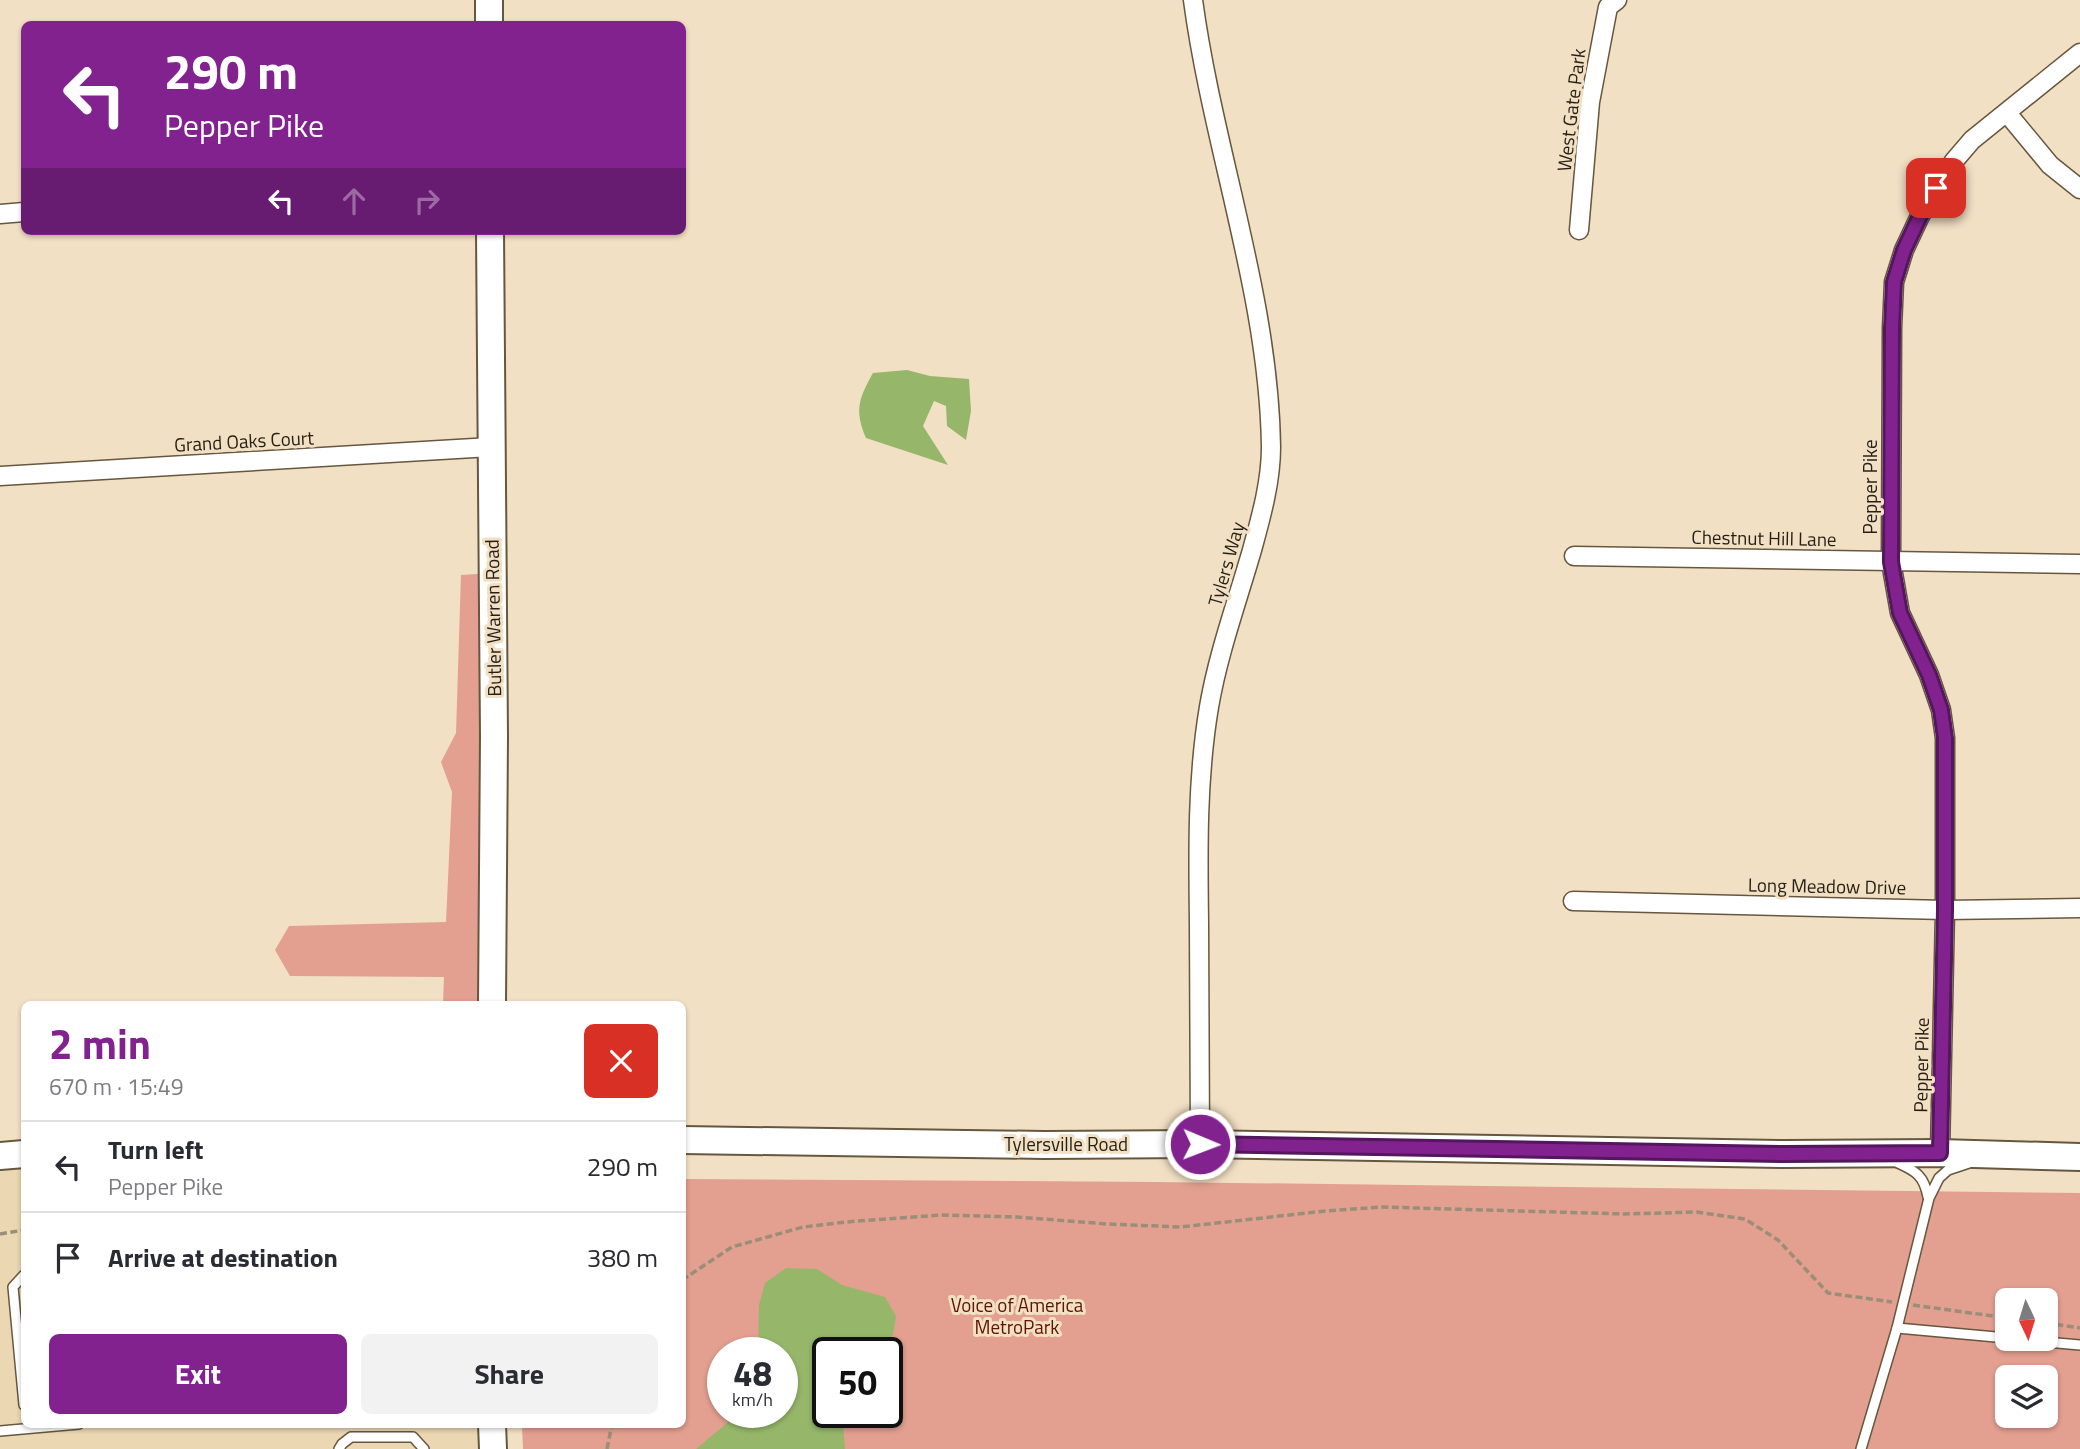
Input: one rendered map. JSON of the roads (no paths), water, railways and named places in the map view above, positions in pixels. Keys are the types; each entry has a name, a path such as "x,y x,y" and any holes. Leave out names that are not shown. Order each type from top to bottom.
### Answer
{"main road":[{"path":"489,0 489,21"},
{"name":"Butler Warren Road","path":"490,235 494,724 492,1001"},
{"name":"Tylersville Road","path":"686,1140 1044,1145 1200,1144 2080,1157"},
{"path":"0,1156 21,1154"},
{"path":"492,1428 493,1449"}],"street":[{"name":"Tylers Way","path":"1193,0 1205,77 1261,334 1269,399 1271,451 1265,505 1222,653 1209,707 1203,758 1199,872 1200,1144"},
{"name":"West Gate Park","path":"1580,230 1590,102 1608,7 1617,0"},
{"name":"Pepper Pike","path":"1940,1153 1945,738 1941,710 1929,675 1900,613 1891,562 1894,282 1904,250 1920,216 1954,161 1972,140 2080,53"},
{"path":"2007,113 2050,165 2080,189"},
{"path":"0,214 21,212"},
{"name":"Grand Oaks Court","path":"0,477 491,447"},
{"name":"Chestnut Hill Lane","path":"1574,556 2080,564"},
{"name":"Long Meadow Drive","path":"1573,901 1945,910 2080,908"}],"lane":[{"path":"1869,1153 1888,1158 1920,1175 1926,1184 1929,1198"},
{"path":"1861,1449 1897,1328 1929,1198 1939,1178 1948,1170 1984,1158 2005,1155"},
{"path":"21,1278 13,1287 21,1364"},
{"path":"1897,1328 1995,1337"},
{"path":"2058,1343 2080,1345"},
{"path":"0,1431 21,1428"},
{"path":"339,1449 351,1437 413,1437 424,1449"}],"park label":[{"name":"Voice of America MetroPark","path":"1017,1316"}]}
